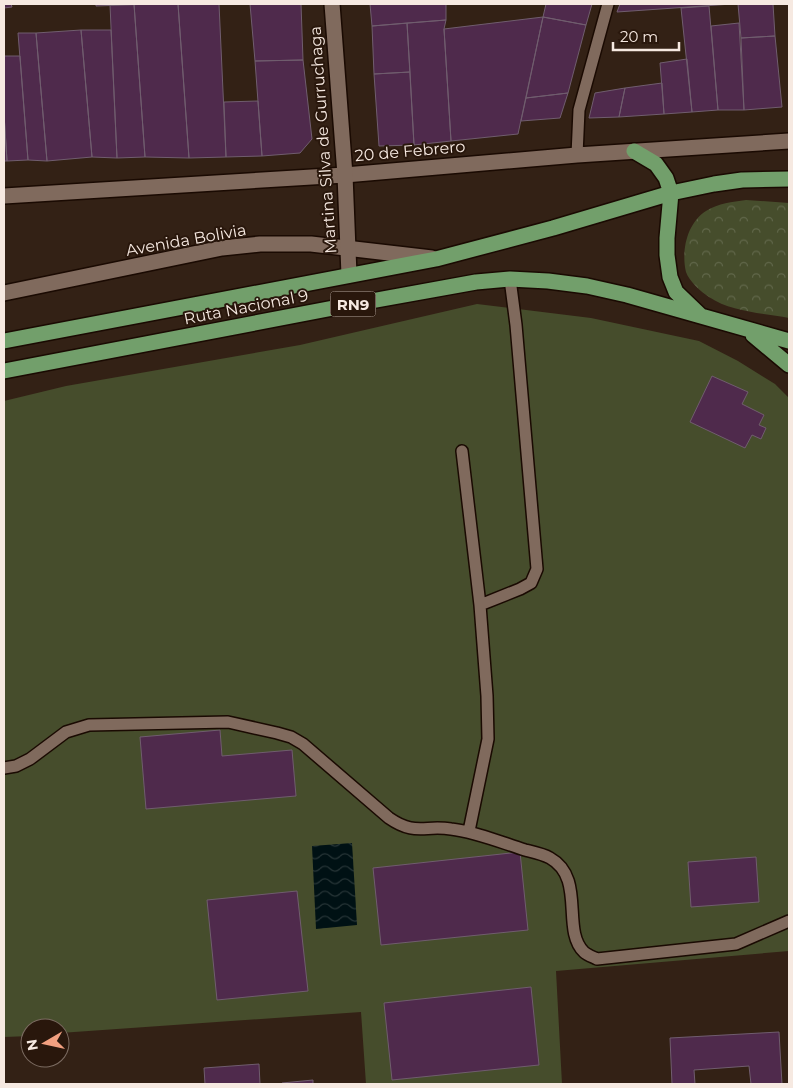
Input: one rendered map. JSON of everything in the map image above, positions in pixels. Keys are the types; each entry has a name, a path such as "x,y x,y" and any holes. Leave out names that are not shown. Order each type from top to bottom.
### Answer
{"main road":[{"path":"634,151 656,164 666,178 671,193 666,238 670,277 676,292 701,316"},
{"name":"Ruta Nacional 9","path":"4,341 436,258 553,228 671,193 742,180 789,179"},
{"name":"Ruta Nacional 9","path":"4,371 349,305 476,282 510,279 587,286 627,295 789,341"},
{"path":"743,328 789,365"}],"street":[{"name":"Martina Silva de Gurruchaga","path":"332,4 345,175 349,275"},
{"name":"20 de Febrero","path":"4,196 345,175 577,155 789,141"},
{"name":"Avenida Bolivia","path":"4,293 222,248 260,244 311,244 436,258"}],"lane":[{"path":"577,155 579,110 608,4"},
{"path":"480,605 520,590 531,583 537,569 516,325 510,279"},
{"path":"462,451 480,605 487,696 488,739 469,831"},
{"path":"4,768 16,766 30,759 66,732 89,725 228,722 277,733 297,741 401,827 414,830 445,828 469,831 550,858 562,868 569,881 576,938 584,952 597,959 736,944 789,921"}],"green space":[{"path":"746,200 789,203 789,318 737,309 718,302 699,289 686,272 684,255 687,238 699,216 716,206"},
{"path":"477,304 591,318 699,341 738,361 775,384 789,398 789,951 556,971 562,1084 366,1084 361,1012 70,1032 70,1018 20,1018 20,1036 4,1037 4,401 66,386 300,345"}],"water":[{"path":"352,843 357,925 316,929 312,846"}],"building":[{"path":"4,4 11,4 12,7 4,8"},
{"path":"96,4 153,4 96,6"},
{"path":"134,4 178,4 189,158 145,157"},
{"path":"134,4 145,157 117,158 110,5"},
{"path":"178,4 219,4 226,157 189,158"},
{"path":"250,4 301,4 303,60 255,61"},
{"path":"370,4 446,4 446,20 372,26"},
{"path":"546,4 592,4 586,25 543,17"},
{"path":"620,4 732,4 617,12"},
{"path":"738,4 773,4 775,36 741,38"},
{"path":"709,6 718,110 692,112 681,8"},
{"path":"543,17 518,134 451,141 444,29"},
{"path":"543,17 586,25 568,93 526,98"},
{"path":"446,20 444,29 451,141 414,145 407,23"},
{"path":"407,23 410,72 374,74 372,26"},
{"path":"739,23 744,110 718,110 711,26"},
{"path":"81,30 111,30 117,158 92,157"},
{"path":"81,30 92,157 47,161 36,33"},
{"path":"18,33 36,33 47,161 28,160"},
{"path":"775,36 782,107 744,110 741,38"},
{"path":"4,56 20,56 28,160 7,161 4,114"},
{"path":"687,59 692,112 664,114 660,63"},
{"path":"303,60 312,139 300,153 262,156 255,61"},
{"path":"410,72 414,145 379,146 374,74"},
{"path":"662,83 664,114 619,117 625,88"},
{"path":"625,88 619,117 589,118 595,93"},
{"path":"568,93 560,118 521,121 526,98"},
{"path":"258,101 262,156 226,157 224,102"},
{"path":"4,114 7,161 4,161"},
{"path":"712,376 748,392 742,404 764,415 759,425 766,428 761,439 752,435 745,448 690,422"},
{"path":"220,730 222,756 292,750 296,796 146,809 140,737"},
{"path":"520,852 528,930 381,945 373,868"},
{"path":"756,857 759,902 691,907 688,862"},
{"path":"297,891 308,991 217,1000 207,900"},
{"path":"531,987 539,1065 392,1080 384,1003"},
{"path":"779,1032 782,1084 751,1084 749,1066 694,1070 695,1084 672,1084 670,1038"},
{"path":"259,1064 260,1084 205,1084 204,1068"},
{"path":"313,1080 313,1084 282,1084 282,1083"}]}
